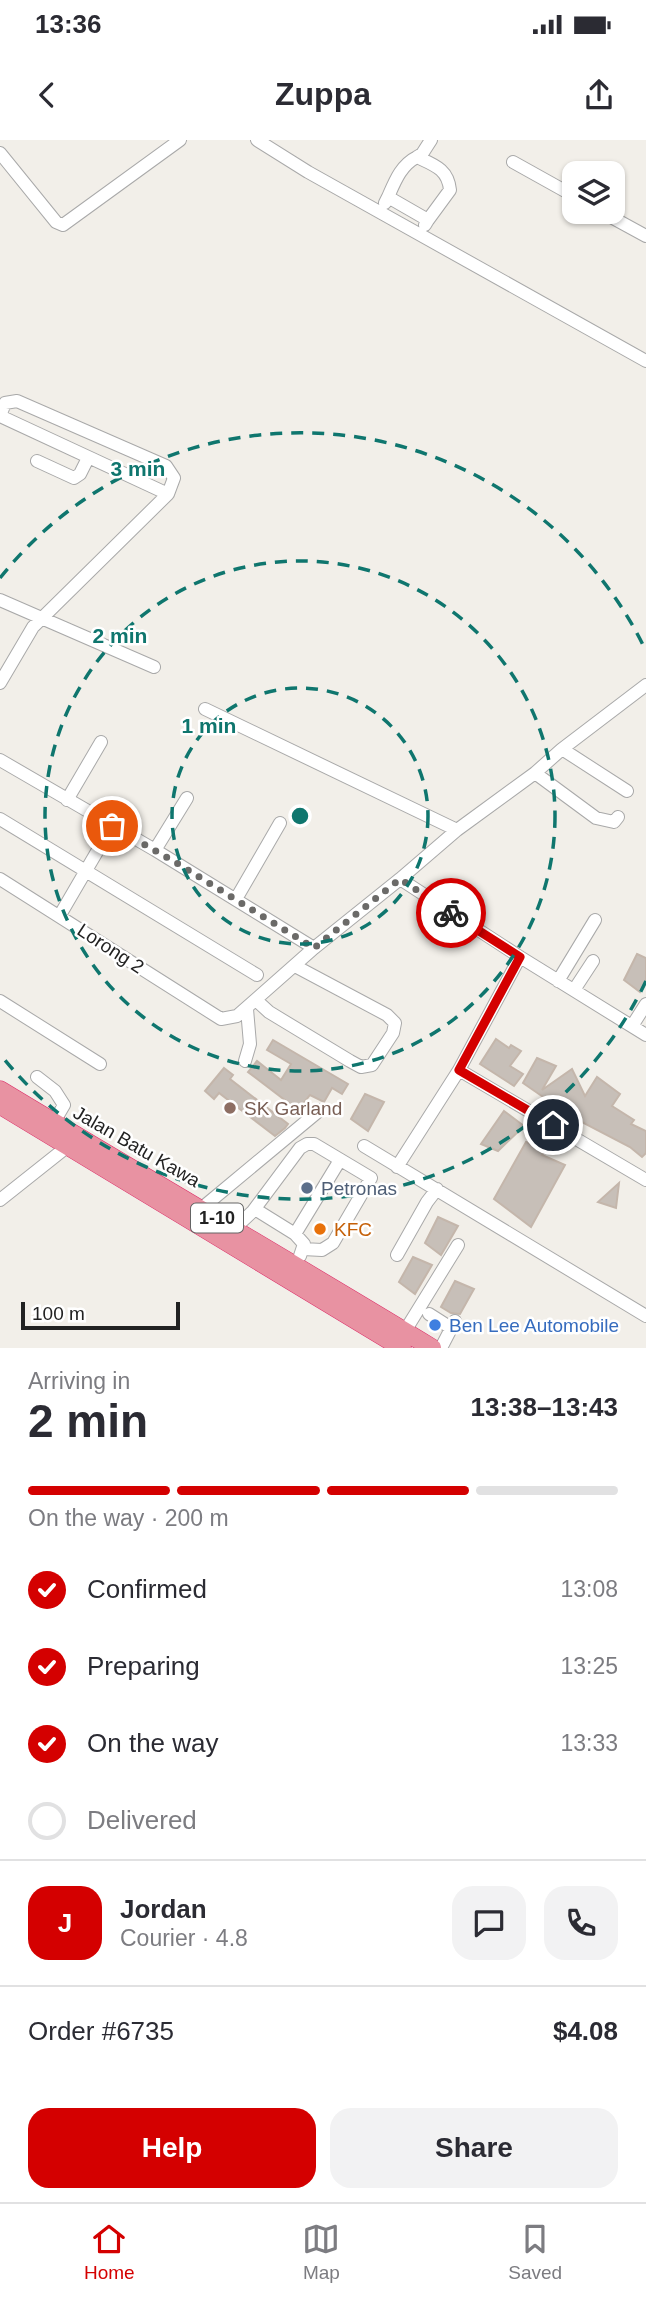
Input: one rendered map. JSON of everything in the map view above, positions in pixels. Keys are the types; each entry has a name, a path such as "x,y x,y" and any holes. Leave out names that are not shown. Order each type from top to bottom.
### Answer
{"highway":[{"name":"Jalan Batu Kawa","path":"0,1090 202,1208 403,1340"},
{"name":"Jalan Batu Kawa","path":"0,1105 403,1340 432,1348"}],"street":[{"path":"0,153 56,222 63,225 180,140"},
{"path":"257,140 378,212 646,361"},
{"path":"378,212 401,171 408,162 422,154 431,140"},
{"path":"416,157 438,168 449,178 450,190 419,234"},
{"path":"513,163 562,190"},
{"path":"388,197 428,220"},
{"path":"624,224 646,236"},
{"path":"0,683 33,627 168,494 174,478 166,466 16,401 5,403 0,416 168,494"},
{"path":"37,461 74,478 80,474 88,458"},
{"path":"0,600 154,667"},
{"path":"245,1061 250,1044 252,1005 314,948 457,830 535,774 562,749 646,685"},
{"path":"205,709 457,830"},
{"path":"67,800 100,742"},
{"path":"562,749 627,790"},
{"path":"0,760 155,850 314,948"},
{"path":"535,774 596,818 614,822 618,817"},
{"path":"155,850 187,798"},
{"path":"0,819 257,975"},
{"path":"236,899 280,823"},
{"path":"60,915 112,826"},
{"name":"Lorong 2","path":"0,879 221,1018 237,1016 252,1005"},
{"path":"400,879 646,1035"},
{"path":"558,981 595,920"},
{"path":"397,1167 459,1070 520,957"},
{"path":"574,990 593,961"},
{"path":"252,1005 270,1012 360,1067 372,1065 393,1033 395,1023 387,1015 295,966"},
{"path":"0,1001 100,1064"},
{"path":"632,1026 646,1004"},
{"path":"459,1070 646,1181"},
{"path":"37,1077 55,1091 64,1105 54,1122"},
{"path":"202,1208 320,1110"},
{"path":"234,1229 253,1210 300,1148 314,1144 371,1178 333,1243 322,1250 303,1250"},
{"path":"0,1200 68,1146"},
{"path":"364,1146 646,1316"},
{"path":"295,1234 340,1160"},
{"path":"397,1255 437,1189"},
{"path":"253,1210 295,1234 304,1244 294,1266"},
{"path":"403,1340 458,1245"},
{"path":"429,1314 453,1324 441,1348"}],"building":[{"path":"637,954 646,958 646,982 640,992 624,980"},
{"path":"496,1039 509,1048 511,1045 521,1051 510,1066 523,1074 514,1086 480,1064"},
{"path":"273,1040 348,1084 342,1094 332,1088 324,1102 310,1095 298,1110 248,1072 257,1061 281,1080 291,1064 267,1050"},
{"path":"537,1058 556,1066 542,1090 572,1069 585,1096 597,1077 620,1094 612,1106 634,1120 631,1124 646,1131 646,1153 642,1157 630,1147 572,1117 523,1083"},
{"path":"224,1068 233,1075 230,1079 288,1124 285,1128 275,1136 219,1093 214,1099 205,1091"},
{"path":"365,1094 384,1102 368,1131 351,1119"},
{"path":"504,1111 524,1126 498,1151 481,1144"},
{"path":"526,1142 546,1150 542,1155 565,1165 531,1227 494,1199"},
{"path":"619,1183 616,1208 598,1202"},
{"path":"438,1217 458,1226 441,1255 425,1243"},
{"path":"413,1257 432,1265 415,1294 399,1282"},
{"path":"455,1281 474,1289 460,1314 451,1313 441,1307"}],"way so far":[{"path":"112,826 314,948 400,879 451,913"}],"place":[{"name":"SK Garland","path":"230,1108"},
{"name":"Petronas","path":"307,1188"},
{"name":"KFC","path":"320,1229"},
{"name":"Ben Lee Automobile","path":"435,1325"}],"route":[{"path":"451,913 520,957 459,1070 553,1125"}]}
